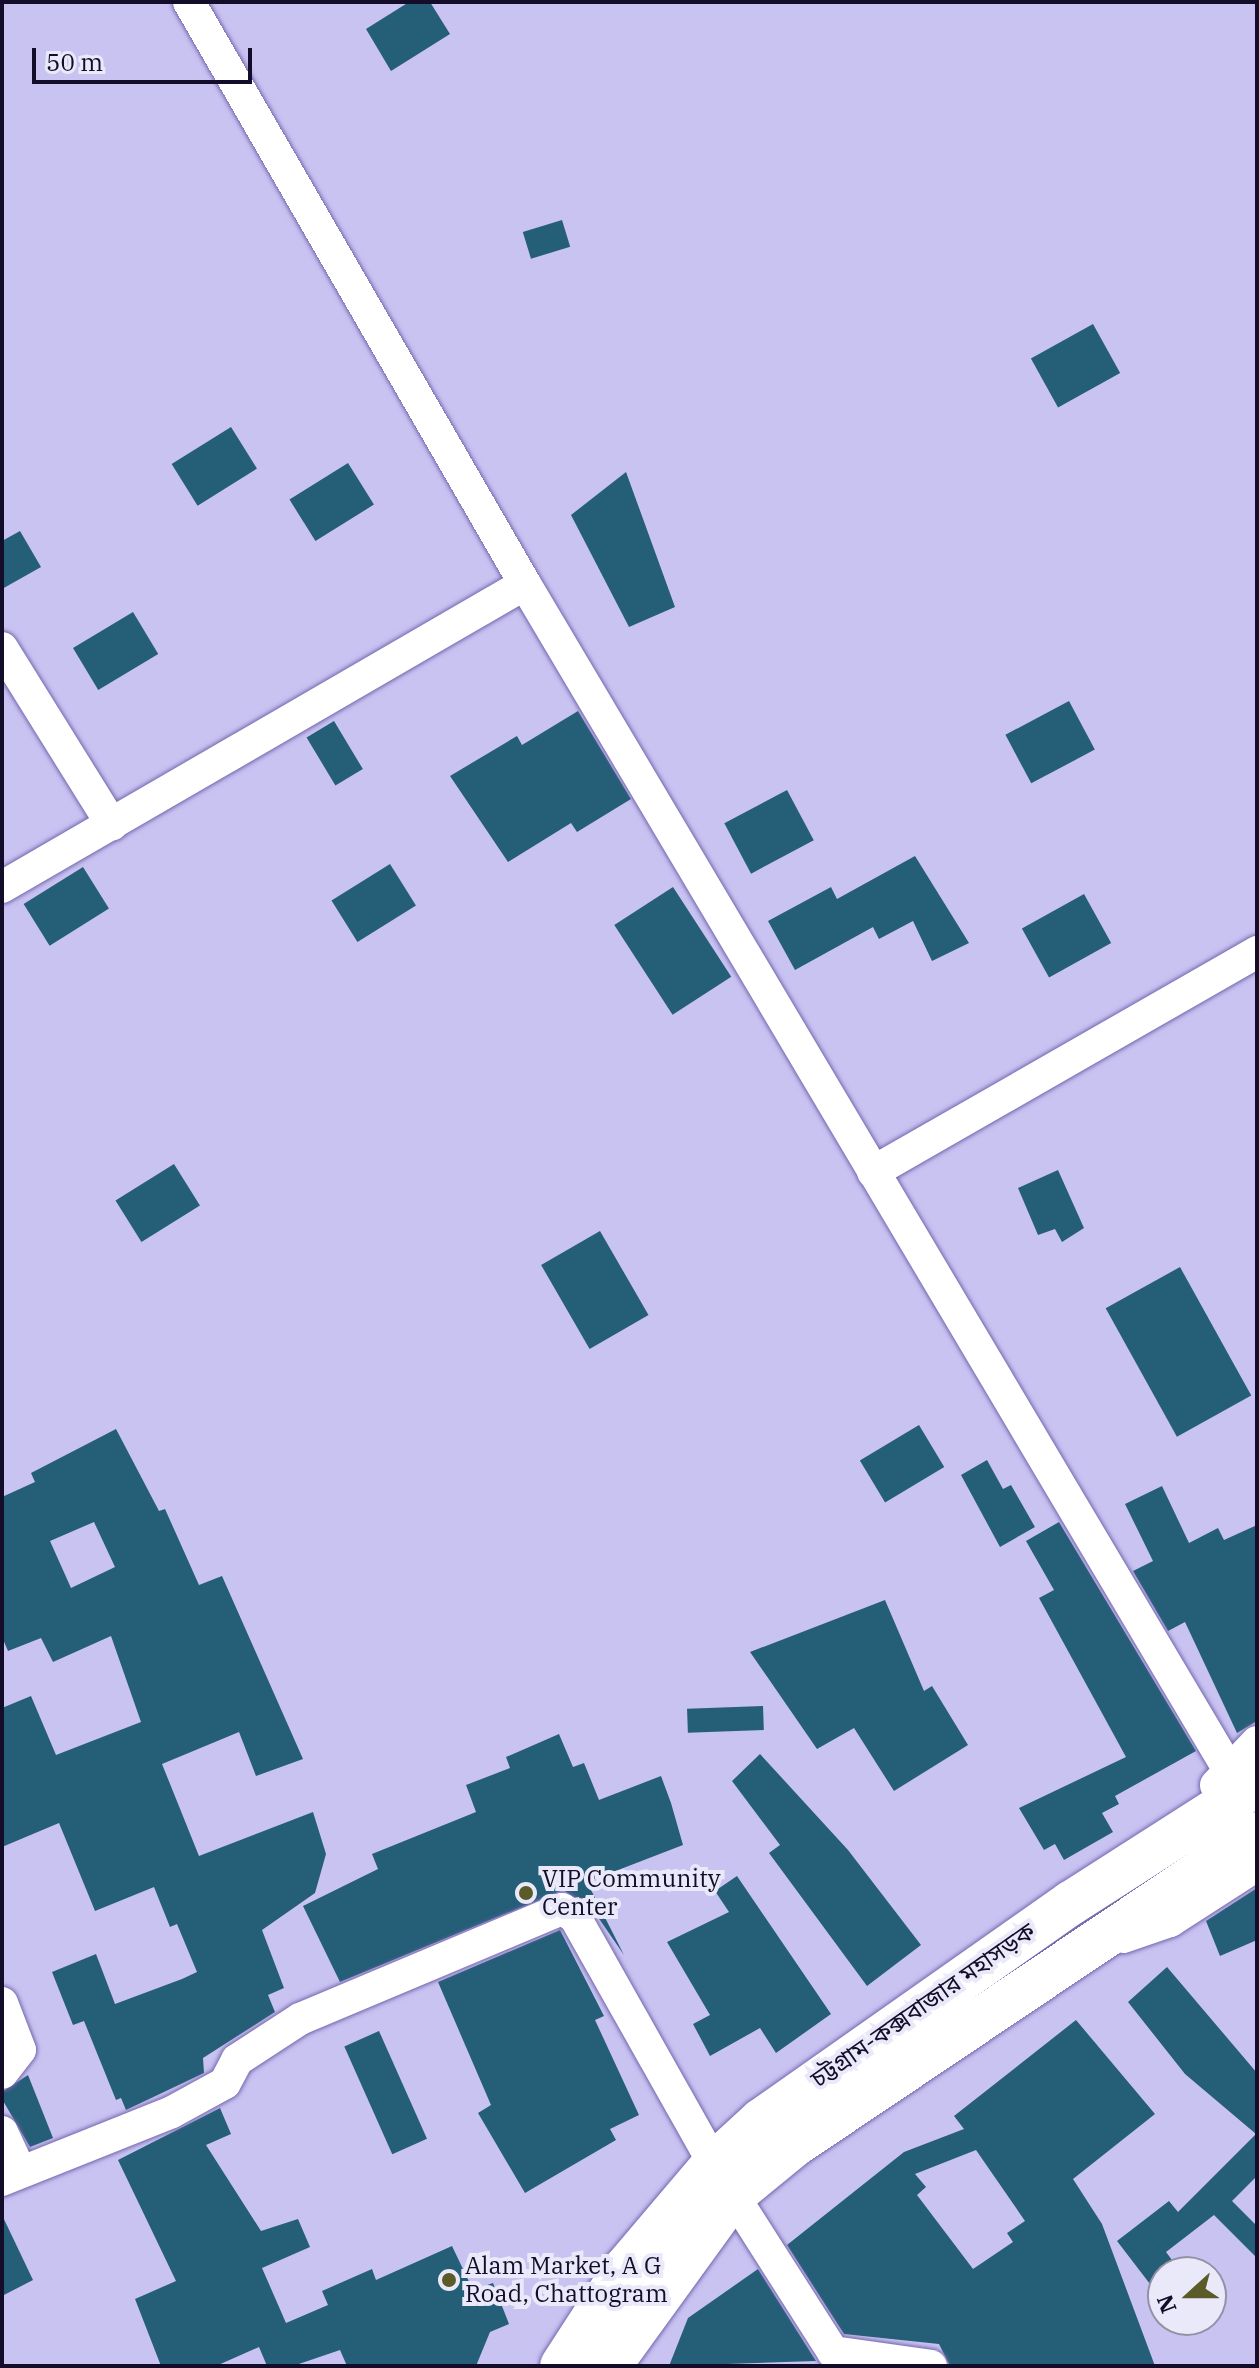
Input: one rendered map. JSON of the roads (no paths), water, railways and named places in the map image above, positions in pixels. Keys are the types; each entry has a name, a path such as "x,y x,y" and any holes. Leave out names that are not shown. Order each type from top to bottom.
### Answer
{"highway":[{"name":"চট্টগ্রাম-কক্সবাজার মহাসড়ক","path":"625,2269 724,2179 832,2066 1194,1823 1242,1776"},
{"name":"চট্টগ্রাম-কক্সবাজার মহাসড়ক","path":"609,2366 664,2291 724,2179 794,2145 1257,1834"},
{"path":"562,2366 625,2269"},
{"path":"579,2366 625,2269"},
{"path":"637,2366 664,2291"}],"street":[{"path":"189,2 525,584 873,1172 1242,1776"},
{"path":"2,887 525,584"},
{"path":"2,648 112,825"},
{"path":"873,1172 1257,952"},
{"path":"1242,1776 1257,1742"},
{"path":"1071,1903 1093,1942 1170,1921 1257,1865"},
{"path":"2,2132 11,2176 140,2123 225,2083 237,2060 300,2019 562,1909 575,1917 724,2179 833,2352 931,2366"},
{"path":"2,2003 20,2050 2,2073"}],"place":[{"name":"VIP Community Center","path":"526,1893"},
{"name":"Alam Market, A G Road, Chattogram","path":"449,2280"}]}
